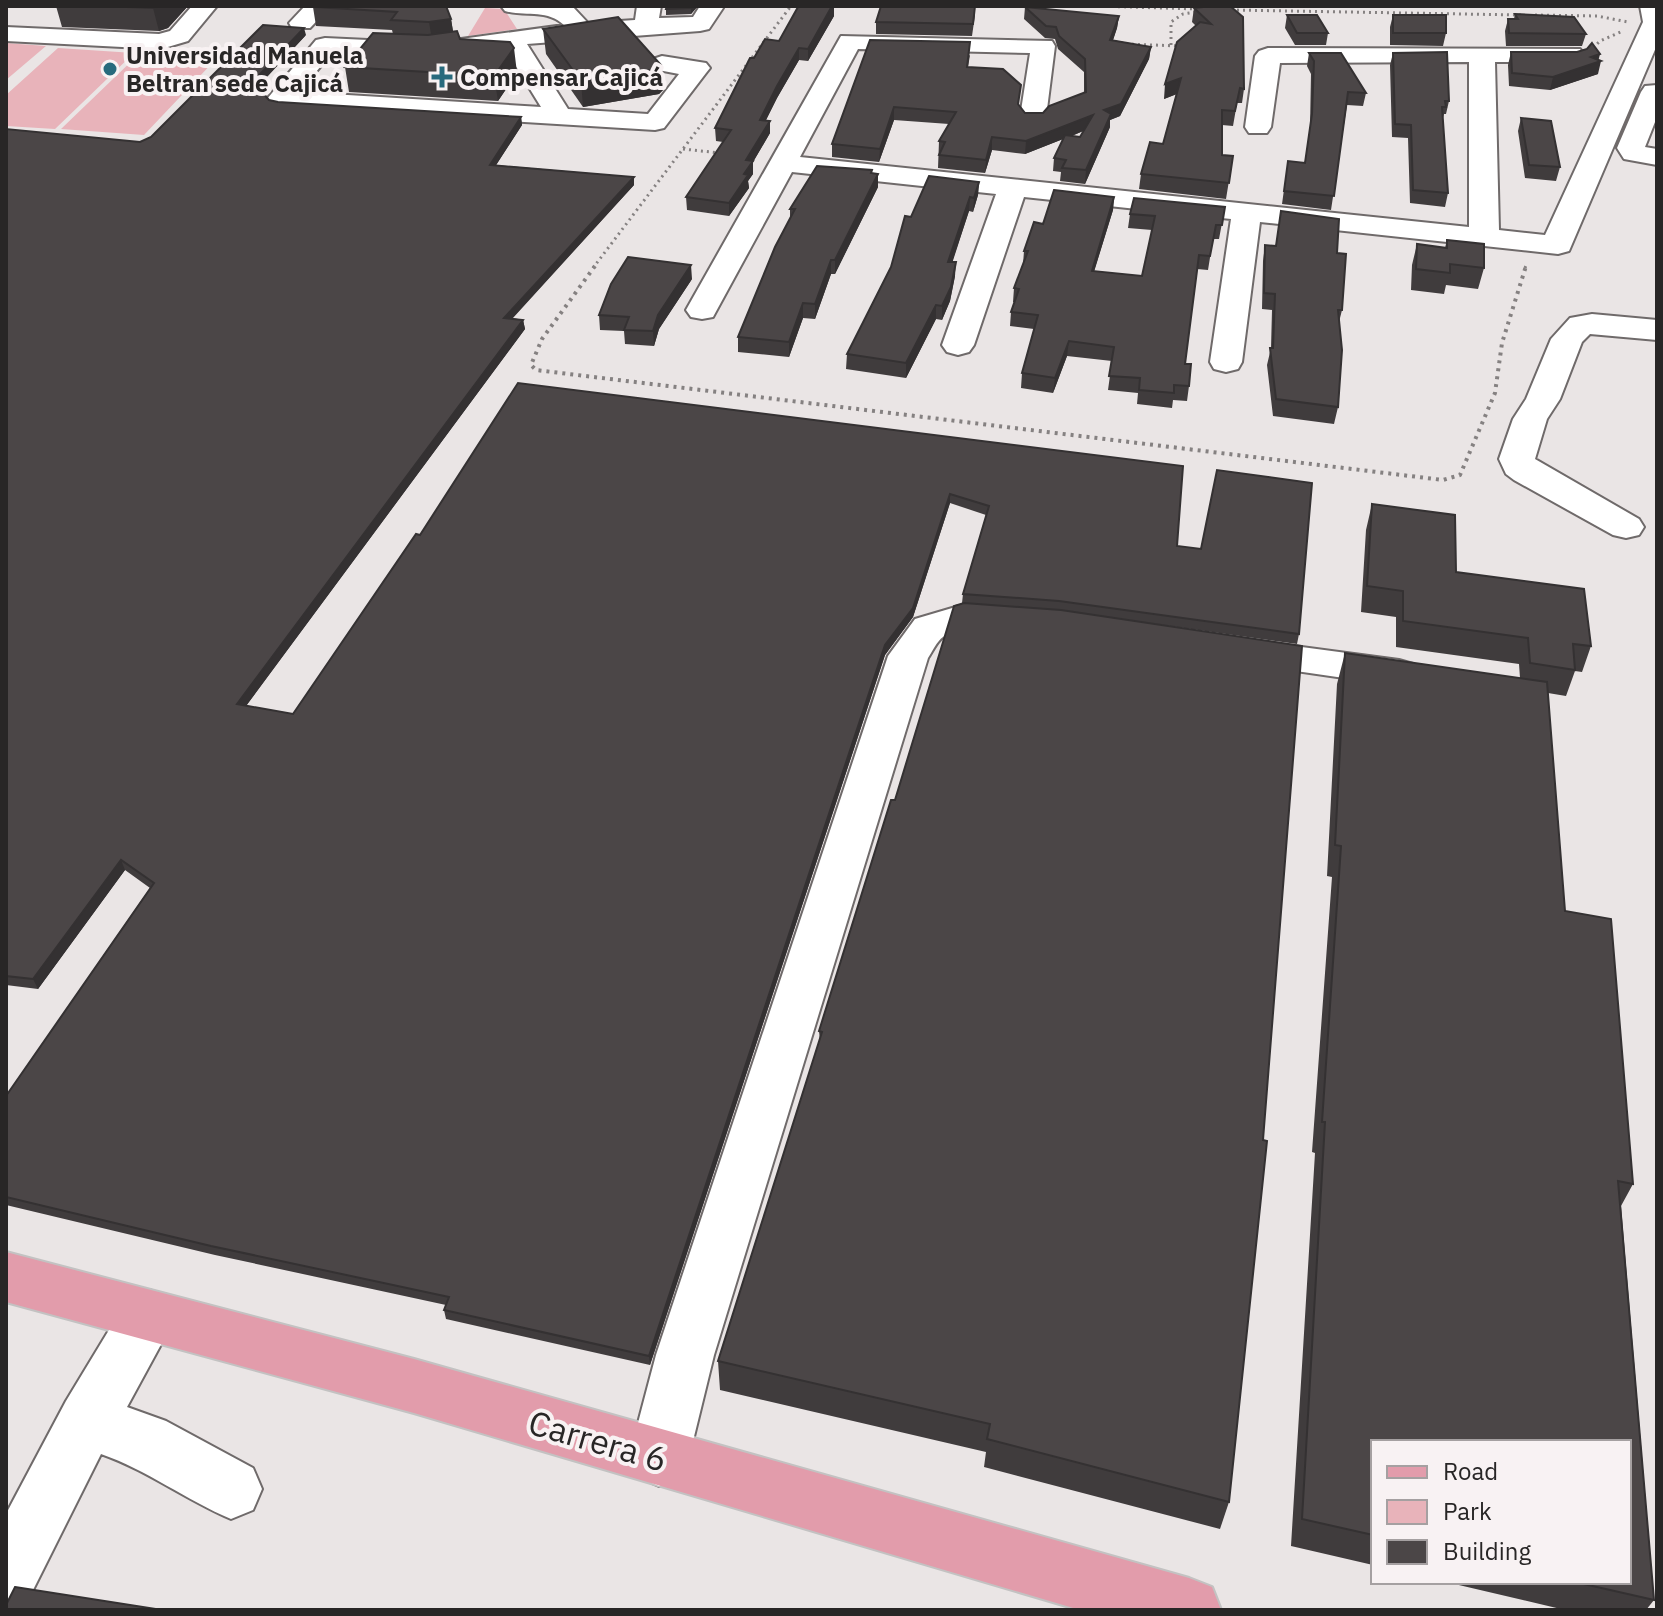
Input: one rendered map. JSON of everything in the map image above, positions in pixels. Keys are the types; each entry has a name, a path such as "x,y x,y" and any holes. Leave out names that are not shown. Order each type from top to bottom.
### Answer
{"main road":[{"name":"Carrera 6","path":"6,1277 414,1386 1189,1610"}],"street":[{"path":"6,34 161,42 179,36 205,6"},
{"path":"561,118 524,37 516,6 561,9 584,30"},
{"path":"783,158 1484,230 1558,245 1560,231 1655,22 1652,6"},
{"path":"662,64 697,68 655,122 280,99 325,45 432,50 584,30 648,16 700,24 709,7"},
{"path":"648,16 656,32 713,37"},
{"path":"702,310 850,41 1043,46 1033,117"},
{"path":"1258,127 1268,56 1573,54"},
{"path":"1482,56 1484,230"},
{"path":"1657,86 1631,148 1642,156 1657,157"},
{"path":"783,158 1013,187 1122,192 1247,212 1484,230"},
{"path":"958,345 1013,187"},
{"path":"1226,362 1247,212"},
{"path":"1626,527 1527,472 1519,466 1517,459 1530,419 1543,399 1567,339 1581,325 1657,330"},
{"path":"659,1457 685,1355 908,656 929,628 959,618 1044,625"},
{"path":"1200,646 1437,679"},
{"path":"6,1578 87,1421 149,1315"},
{"path":"87,1421 145,1441 231,1489"}],"path":[{"path":"1171,45 1171,22 1174,19 1207,10"},
{"path":"1573,54 1586,53 1600,41 1634,25"},
{"path":"1123,44 1183,46"},
{"path":"682,149 783,158"}],"green space":[{"path":"485,8 504,9 517,29 468,36"},
{"path":"6,43 46,46 6,80"},
{"path":"58,48 134,53 55,129 6,126 6,95"},
{"path":"140,53 217,58 144,135 61,129"}],"building":[{"path":"101,6 162,6 153,8"},
{"path":"314,6 446,6 451,19 429,22 391,20 397,12"},
{"path":"667,6 692,6 666,9"},
{"path":"832,6 808,49 799,48 760,120 770,121 746,160 753,161 744,174 748,175 729,203 686,197 731,130 715,128 750,58 754,58 765,39 779,41 798,7"},
{"path":"881,6 975,6 973,24 876,22"},
{"path":"1230,6 1243,17 1244,89 1240,88 1235,111 1222,110 1222,155 1233,156 1229,183 1141,174 1150,142 1163,144 1181,78 1165,84 1177,42 1200,22 1211,24 1194,8"},
{"path":"1025,7 1119,16 1110,40 1151,47 1121,104 1104,110 1111,114 1086,170 1062,168 1066,160 1054,158 1065,135 1080,137 1093,115 1026,141 992,137 986,160 939,155 945,142 939,141 956,112 894,107 880,149 832,144 870,40 970,42 967,67 1003,69 1021,85 1018,104 1025,113 1043,113 1049,106 1086,92 1085,59 1059,36 1056,27 1046,26"},
{"path":"1515,14 1574,17 1586,34 1509,33 1508,19 1518,19"},
{"path":"1287,15 1317,15 1328,33 1297,33"},
{"path":"1393,15 1446,15 1446,33 1393,33"},
{"path":"618,17 661,65 658,69 581,81 543,29"},
{"path":"263,25 304,28 245,90 262,92 269,100 521,117 490,165 634,177 504,318 523,320 237,704 293,714 416,534 420,535 518,383 1183,466 1177,546 1201,549 1217,470 1312,483 1299,634 1059,601 963,594 989,506 950,494 913,608 885,645 649,1356 444,1310 449,1297 211,1246 6,1197 6,1096 154,883 121,860 33,979 6,976 6,129 140,142 151,137"},
{"path":"457,31 460,39 510,42 514,48 494,76 345,67 373,33 428,35"},
{"path":"1592,43 1600,54 1591,57 1601,61 1553,77 1512,73 1511,52 1577,52 1587,49"},
{"path":"1447,52 1449,101 1445,101 1446,107 1442,107 1448,193 1413,190 1411,125 1395,124 1393,53"},
{"path":"1309,53 1341,53 1366,93 1348,92 1334,196 1284,191 1288,161 1305,163 1312,114 1314,61"},
{"path":"1521,118 1551,121 1560,167 1529,165"},
{"path":"817,166 872,170 871,173 878,174 835,260 831,260 815,304 803,303 789,342 738,337 775,247 795,209 790,209"},
{"path":"929,176 979,182 974,198 970,197 948,262 956,262 951,287 942,306 936,305 906,363 847,354 891,267 905,216 911,217"},
{"path":"1054,190 1114,197 1092,271 1142,276 1155,216 1130,214 1134,198 1225,207 1222,225 1216,225 1210,256 1199,255 1185,364 1191,364 1189,386 1174,385 1174,393 1139,390 1140,378 1109,376 1114,347 1069,341 1055,378 1022,373 1038,315 1011,312 1019,289 1014,288 1028,251 1024,251 1034,222 1043,224"},
{"path":"1281,211 1339,219 1337,253 1346,254 1342,310 1338,310 1342,350 1338,407 1276,399 1270,348 1273,348 1275,294 1264,293 1265,245 1276,246"},
{"path":"1447,240 1484,244 1484,268 1450,264 1450,273 1416,269 1417,244 1447,248"},
{"path":"628,257 691,265 658,315 653,331 624,330 629,317 599,315 611,284"},
{"path":"1372,504 1455,515 1456,572 1584,589 1591,646 1573,644 1575,670 1530,663 1528,638 1403,621 1403,591 1367,586"},
{"path":"964,603 1061,610 1302,646 1263,1140 1267,1141 1229,1502 987,1439 990,1424 718,1361 822,1032 819,1031 891,800 895,800 954,606"},
{"path":"1345,653 1547,682 1565,911 1611,919 1633,1184 1618,1181 1654,1600 1584,1584 1631,1584 1631,1440 1371,1440 1371,1535 1302,1519 1325,1122 1322,1122 1341,846 1335,845"},
{"path":"15,1587 162,1610 6,1610"}],"place":[{"name":"Universidad Manuela Beltran sede Cajicá","path":"110,69"},
{"name":"Compensar Cajicá","path":"442,77"}]}
